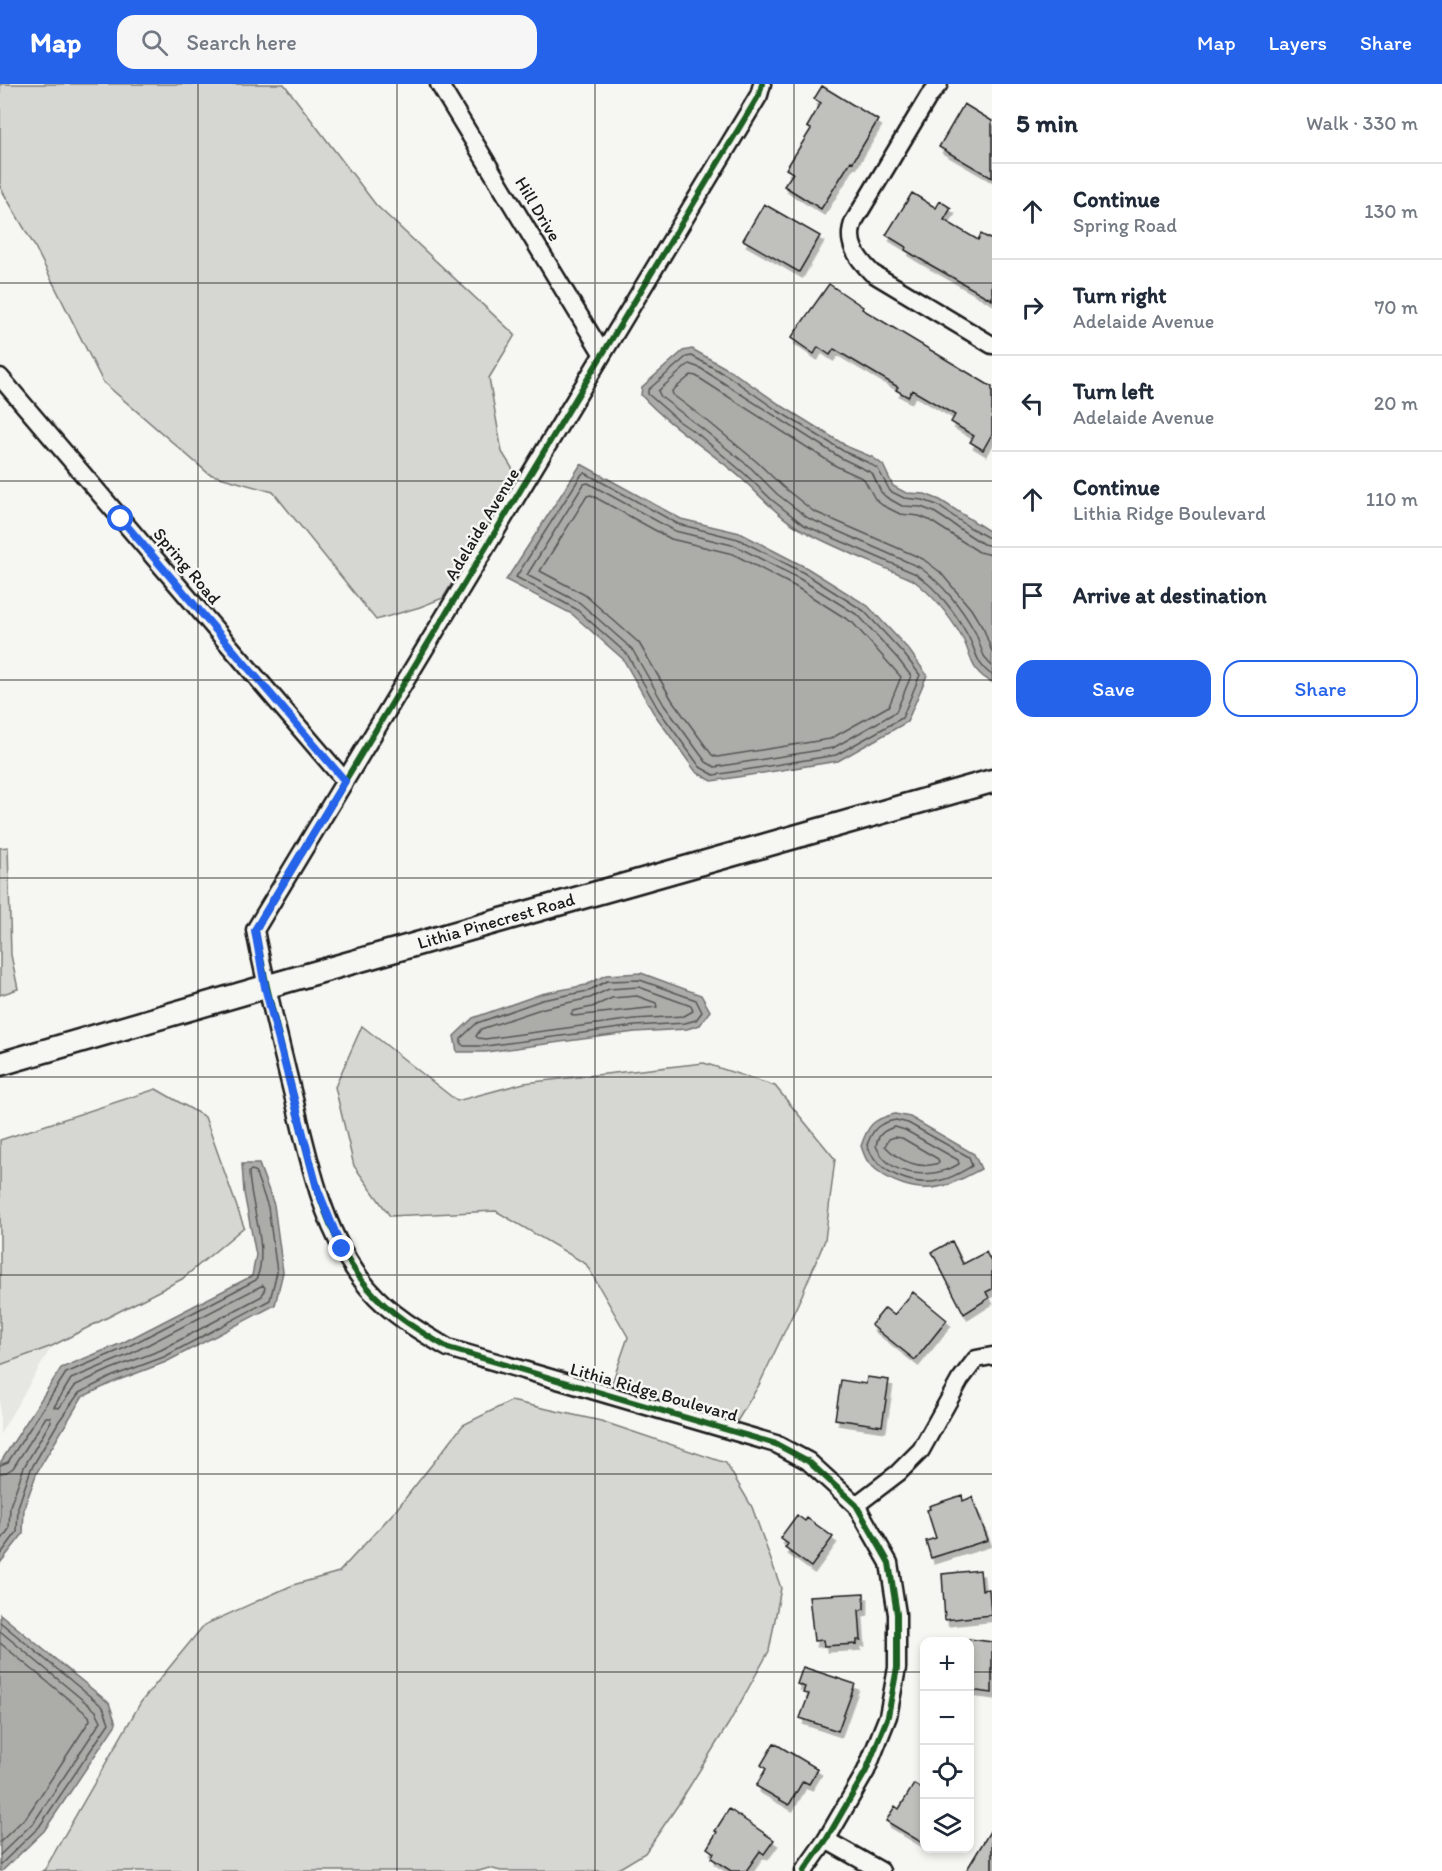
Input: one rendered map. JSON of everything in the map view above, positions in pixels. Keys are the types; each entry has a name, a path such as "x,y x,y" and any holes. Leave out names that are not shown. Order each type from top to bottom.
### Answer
{"main road":[{"name":"Lithia Pinecrest Road","path":"0,1064 992,781"}],"street":[{"name":"Hill Drive","path":"439,84 602,353"},
{"name":"Adelaide Avenue","path":"265,987 255,930 759,95 762,84"},
{"path":"939,84 929,96 854,221 850,230 850,239 857,256 872,273 992,345"},
{"name":"Spring Road","path":"0,377 345,781"},
{"name":"Lithia Ridge Boulevard","path":"265,987 317,1188 342,1249 368,1288 400,1319 448,1348 776,1444 808,1461 856,1505 889,1563 897,1614 897,1668 888,1716 866,1771 826,1840 804,1871"},
{"path":"856,1505 898,1473 921,1450 960,1380 976,1359 992,1356"},
{"path":"826,1840 881,1871"}],"shaded area":[{"path":"0,84 284,84 376,205 515,335 489,378 502,452 517,476 443,598 376,620 273,492 209,474 103,382 34,245 0,187"},
{"path":"8,847 11,955 18,989 0,995 0,848"},
{"path":"362,1026 457,1101 524,1083 704,1063 775,1086 835,1159 825,1240 802,1295 759,1385 736,1423 611,1386 628,1337 586,1264 496,1211 390,1216 354,1166 335,1087"},
{"path":"156,1089 205,1117 244,1227 182,1279 52,1346 0,1365 0,1140"},
{"path":"52,1346 0,1434 0,1365"},
{"path":"511,1401 601,1421 726,1463 752,1507 781,1588 769,1651 729,1723 645,1853 615,1871 501,1871 489,1868 479,1871 42,1871 141,1702 204,1625 293,1585 339,1572 396,1510 463,1425"}],"water":[{"path":"692,349 731,371 848,447 872,457 883,465 893,486 906,493 925,494 940,500 992,533 992,682 975,668 957,629 940,606 913,580 795,526 728,467 652,407 641,395 642,387 683,351"},
{"path":"581,464 681,519 740,533 807,568 868,606 909,650 927,675 907,722 838,761 712,781 696,772 653,712 623,659 572,614 506,580"},
{"path":"641,973 701,995 710,1011 700,1025 687,1029 635,1032 486,1052 457,1052 454,1036 473,1018 541,994 586,985 606,975"},
{"path":"895,1114 910,1117 974,1154 981,1169 953,1183 933,1188 912,1187 884,1176 868,1161 861,1146 872,1124 881,1118"},
{"path":"242,1164 259,1164 274,1205 283,1272 275,1305 166,1362 82,1397 37,1472 24,1508 23,1534 0,1563 0,1463 61,1368 122,1343 252,1276 256,1255 244,1193"},
{"path":"0,1614 109,1703 116,1724 44,1831 2,1871 0,1871"}],"building":[{"path":"822,86 878,120 821,209 784,186 793,173 786,169 811,129 807,127 821,103 814,99"},
{"path":"964,104 992,121 992,178 939,147"},
{"path":"912,193 936,208 940,201 951,208 944,220 978,240 981,234 992,240 992,300 905,250 906,247 886,235"},
{"path":"764,204 820,236 799,272 743,240"},
{"path":"829,284 863,307 862,309 992,387 992,434 983,450 970,442 974,436 951,422 955,415 912,390 908,397 896,390 898,387 834,349 830,355 818,347 814,354 791,338"},
{"path":"952,1241 963,1264 986,1252 992,1264 992,1289 986,1292 989,1298 964,1314 932,1252"},
{"path":"913,1292 947,1320 915,1360 871,1325 885,1308 894,1315"},
{"path":"867,1377 889,1380 882,1426 835,1419 841,1380 866,1384"},
{"path":"962,1495 963,1501 972,1497 988,1540 931,1558 926,1541 936,1538 927,1510 930,1509 929,1506"},
{"path":"797,1515 805,1521 807,1518 833,1537 811,1567 785,1548 788,1544 780,1538"},
{"path":"980,1570 982,1590 989,1589 991,1615 945,1620 942,1574"},
{"path":"864,1593 864,1609 859,1610 861,1640 857,1640 857,1644 824,1646 823,1640 814,1641 809,1596"},
{"path":"974,1640 992,1642 992,1693 974,1691"},
{"path":"803,1667 855,1684 838,1731 800,1718 809,1694 803,1693 805,1687 797,1684"},
{"path":"774,1743 818,1769 809,1784 803,1781 789,1805 756,1786 766,1769 761,1765"},
{"path":"914,1784 920,1788 920,1842 886,1821 895,1806 899,1809"},
{"path":"729,1809 774,1840 764,1854 760,1851 746,1871 731,1871 711,1858 714,1853 707,1848"},
{"path":"992,1828 992,1871 966,1871"}],"cycle path":[{"path":"762,84 759,95 255,930 278,1036 320,1198 340,1246 353,1268 386,1306 448,1348 776,1444 808,1461 856,1505 889,1563 897,1614 897,1668 888,1716 866,1771 826,1840 804,1871"}],"route":[{"path":"121,519 345,781 255,930 265,987 317,1188 342,1249"}]}
